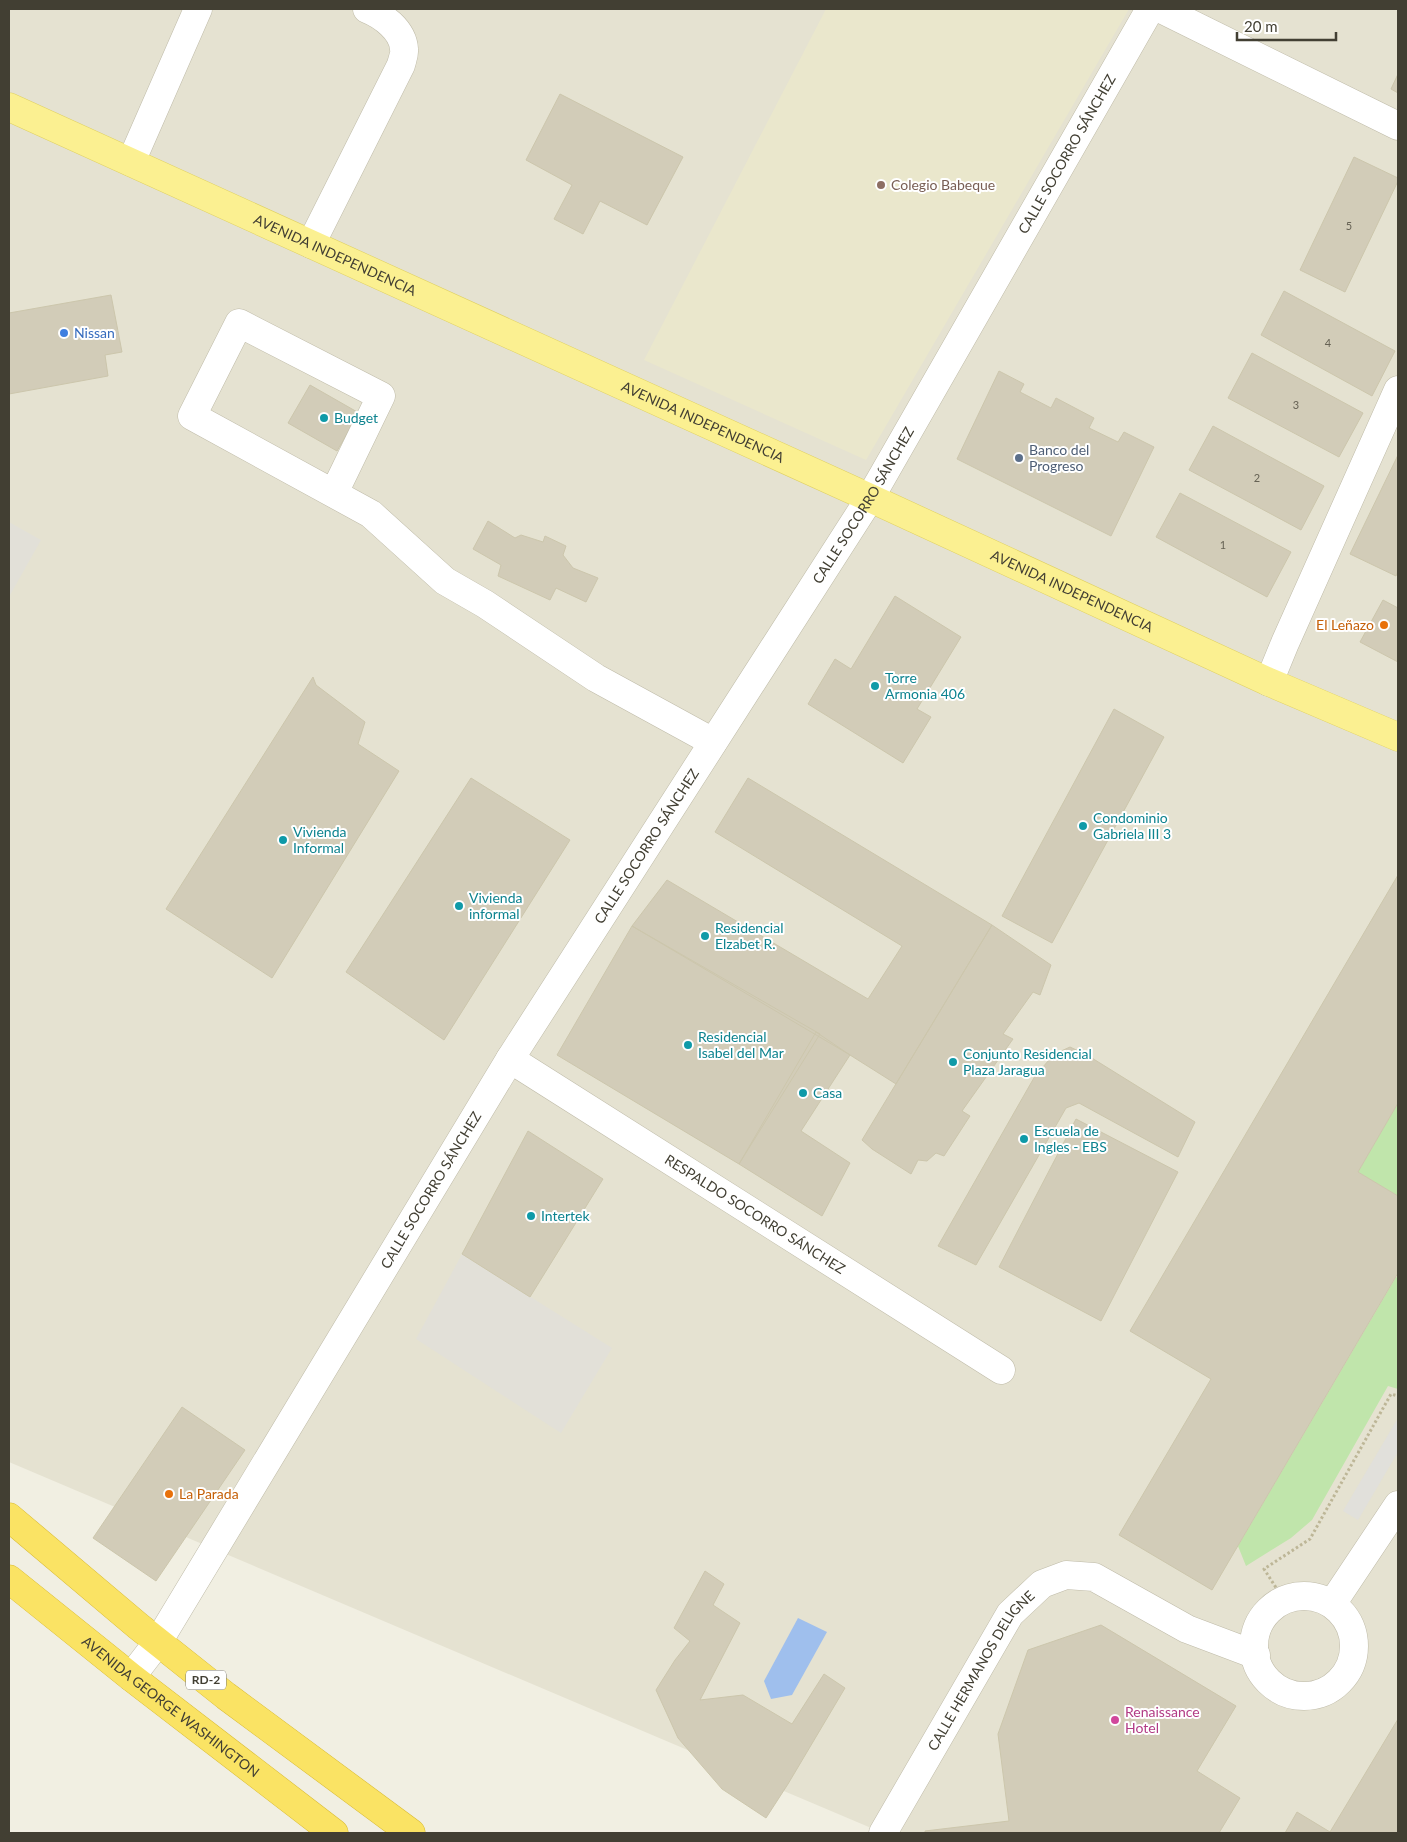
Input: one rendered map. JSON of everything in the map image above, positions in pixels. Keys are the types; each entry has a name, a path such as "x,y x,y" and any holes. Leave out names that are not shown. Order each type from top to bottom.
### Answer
{"highway":[{"name":"RD-2","path":"9,1517 158,1642 226,1696 411,1833"},
{"name":"AVENIDA GEORGE WASHINGTON","path":"9,1580 131,1677 334,1833"}],"main road":[{"name":"AVENIDA INDEPENDENCIA","path":"9,107 870,498 1269,682 1398,737"}],"street":[{"path":"131,162 198,9"},
{"path":"311,244 401,65 404,48 397,32 388,21 367,9"},
{"name":"CALLE SOCORRO SÁNCHEZ","path":"131,1677 158,1642 510,1059 870,498 1150,9"},
{"path":"1161,9 1398,126"},
{"path":"334,494 381,396 239,323 192,416 334,494 371,514 445,580 485,604 596,678 713,742"},
{"path":"1269,682 1398,390"},
{"name":"RESPALDO SOCORRO SÁNCHEZ","path":"510,1059 1001,1370"},
{"path":"1332,1604 1398,1505"},
{"name":"CALLE HERMANOS DELIGNE","path":"883,1833 1010,1614 1042,1584 1066,1574 1094,1577 1187,1629 1256,1654"},
{"path":"1300,1596 1316,1597 1332,1604 1344,1615 1352,1629 1354,1646 1352,1662 1344,1676 1332,1688 1317,1694 1301,1696 1285,1692 1271,1683 1260,1670 1255,1638 1260,1622 1270,1609 1284,1600 1300,1596"}],"path":[{"path":"1284,1600 1264,1569 1310,1539 1392,1394 1398,1396"}],"shaded area":[{"path":"9,9 1398,9 1398,1833 883,1833 9,1462"},
{"name":"Colegio Babeque","path":"826,9 1129,9 866,460 644,360"},
{"path":"9,522 41,540 9,597"},
{"path":"462,1254 612,1348 561,1433 416,1339"},
{"path":"1398,1418 1398,1452 1358,1520 1343,1511"}],"green space":[{"path":"1398,1103 1398,1196 1358,1172"},
{"path":"1396,1277 1398,1278 1398,1389 1388,1386 1312,1520 1291,1538 1246,1566 1238,1546"}],"water":[{"path":"798,1618 827,1632 792,1695 771,1699 764,1681"}],"building":[{"path":"1398,74 1398,93 1391,89"},
{"path":"560,94 683,157 647,225 600,201 583,234 554,219 572,185 526,160"},
{"path":"1354,157 1398,178 1398,181 1345,292 1300,270"},
{"path":"1284,291 1395,351 1372,396 1261,335"},
{"name":"Nissan","path":"111,295 122,352 105,355 108,376 9,394 9,313"},
{"path":"1252,353 1363,413 1339,457 1228,398"},
{"path":"999,371 1024,384 1020,392 1051,408 1056,398 1094,418 1089,428 1118,442 1124,432 1154,447 1111,536 957,459"},
{"name":"Budget","path":"310,385 359,413 337,451 288,423"},
{"path":"1213,426 1324,486 1301,530 1189,470"},
{"path":"1398,455 1398,571 1396,576 1350,554"},
{"path":"1180,493 1291,552 1267,597 1156,537"},
{"path":"488,521 515,538 521,535 543,542 545,536 566,546 563,555 573,568 598,578 586,602 556,588 550,600 498,576 501,565 473,549"},
{"name":"Torre Armonia 406","path":"895,596 961,637 917,709 931,717 903,763 808,704 835,659 851,669"},
{"name":"El Leñazo","path":"1383,600 1398,608 1398,662 1360,642"},
{"name":"Vivienda Informal","path":"313,677 316,685 365,722 358,744 399,771 272,978 166,909"},
{"name":"Condominio Gabriela III 3","path":"1114,709 1164,737 1052,943 1002,916"},
{"name":"Vivienda informal","path":"471,778 570,840 444,1040 346,972"},
{"name":"Residencial Elzabet R.","path":"748,778 992,925 896,1084 632,926 667,880 868,999 902,946 715,832"},
{"path":"1398,875 1398,1103 1358,1172 1398,1196 1398,1273 1212,1590 1119,1535 1211,1379 1130,1331"},
{"name":"Conjunto Residencial Plaza Jaragua","path":"992,925 1051,965 1040,995 1033,992 1003,1034 1013,1039 962,1111 970,1116 944,1156 936,1153 927,1161 918,1160 911,1174 872,1149 862,1140"},
{"name":"Residencial Isabel del Mar","path":"632,926 820,1034 739,1164 557,1055"},
{"name":"Casa","path":"816,1032 850,1055 801,1131 850,1163 822,1216 739,1164"},
{"name":"Escuela de Ingles - EBS","path":"1070,1047 1087,1055 1195,1122 1178,1157 1079,1103 1066,1108 976,1265 938,1246 1035,1076 1049,1060 1059,1052"},
{"path":"1076,1119 1178,1172 1101,1321 999,1267"},
{"name":"Intertek","path":"528,1131 603,1179 530,1297 462,1254"},
{"name":"La Parada","path":"182,1407 245,1450 156,1581 93,1538"},
{"path":"705,1571 724,1584 713,1605 740,1623 700,1700 743,1695 792,1724 824,1674 845,1688 766,1818 722,1789 678,1738 656,1690 690,1641 674,1628"},
{"name":"Renaissance Hotel","path":"1101,1625 1236,1706 1197,1771 1240,1798 1219,1833 925,1833 925,1831 1009,1821 998,1734 1028,1650"},
{"path":"1398,1719 1398,1833 1285,1833 1297,1812 1330,1832"}],"place":[{"name":"Colegio Babeque","path":"881,185"},
{"name":"Nissan","path":"64,333"},
{"name":"Budget","path":"324,418"},
{"name":"Banco del Progreso","path":"1019,458"},
{"name":"El Leñazo","path":"1384,625"},
{"name":"Torre Armonia 406","path":"875,686"},
{"name":"Condominio Gabriela III 3","path":"1083,826"},
{"name":"Vivienda Informal","path":"283,840"},
{"name":"Vivienda informal","path":"459,906"},
{"name":"Residencial Elzabet R.","path":"705,936"},
{"name":"Residencial Isabel del Mar","path":"688,1045"},
{"name":"Conjunto Residencial Plaza Jaragua","path":"953,1062"},
{"name":"Casa","path":"803,1093"},
{"name":"Escuela de Ingles - EBS","path":"1024,1139"},
{"name":"Intertek","path":"531,1216"},
{"name":"La Parada","path":"169,1494"},
{"name":"Renaissance Hotel","path":"1115,1720"}]}
